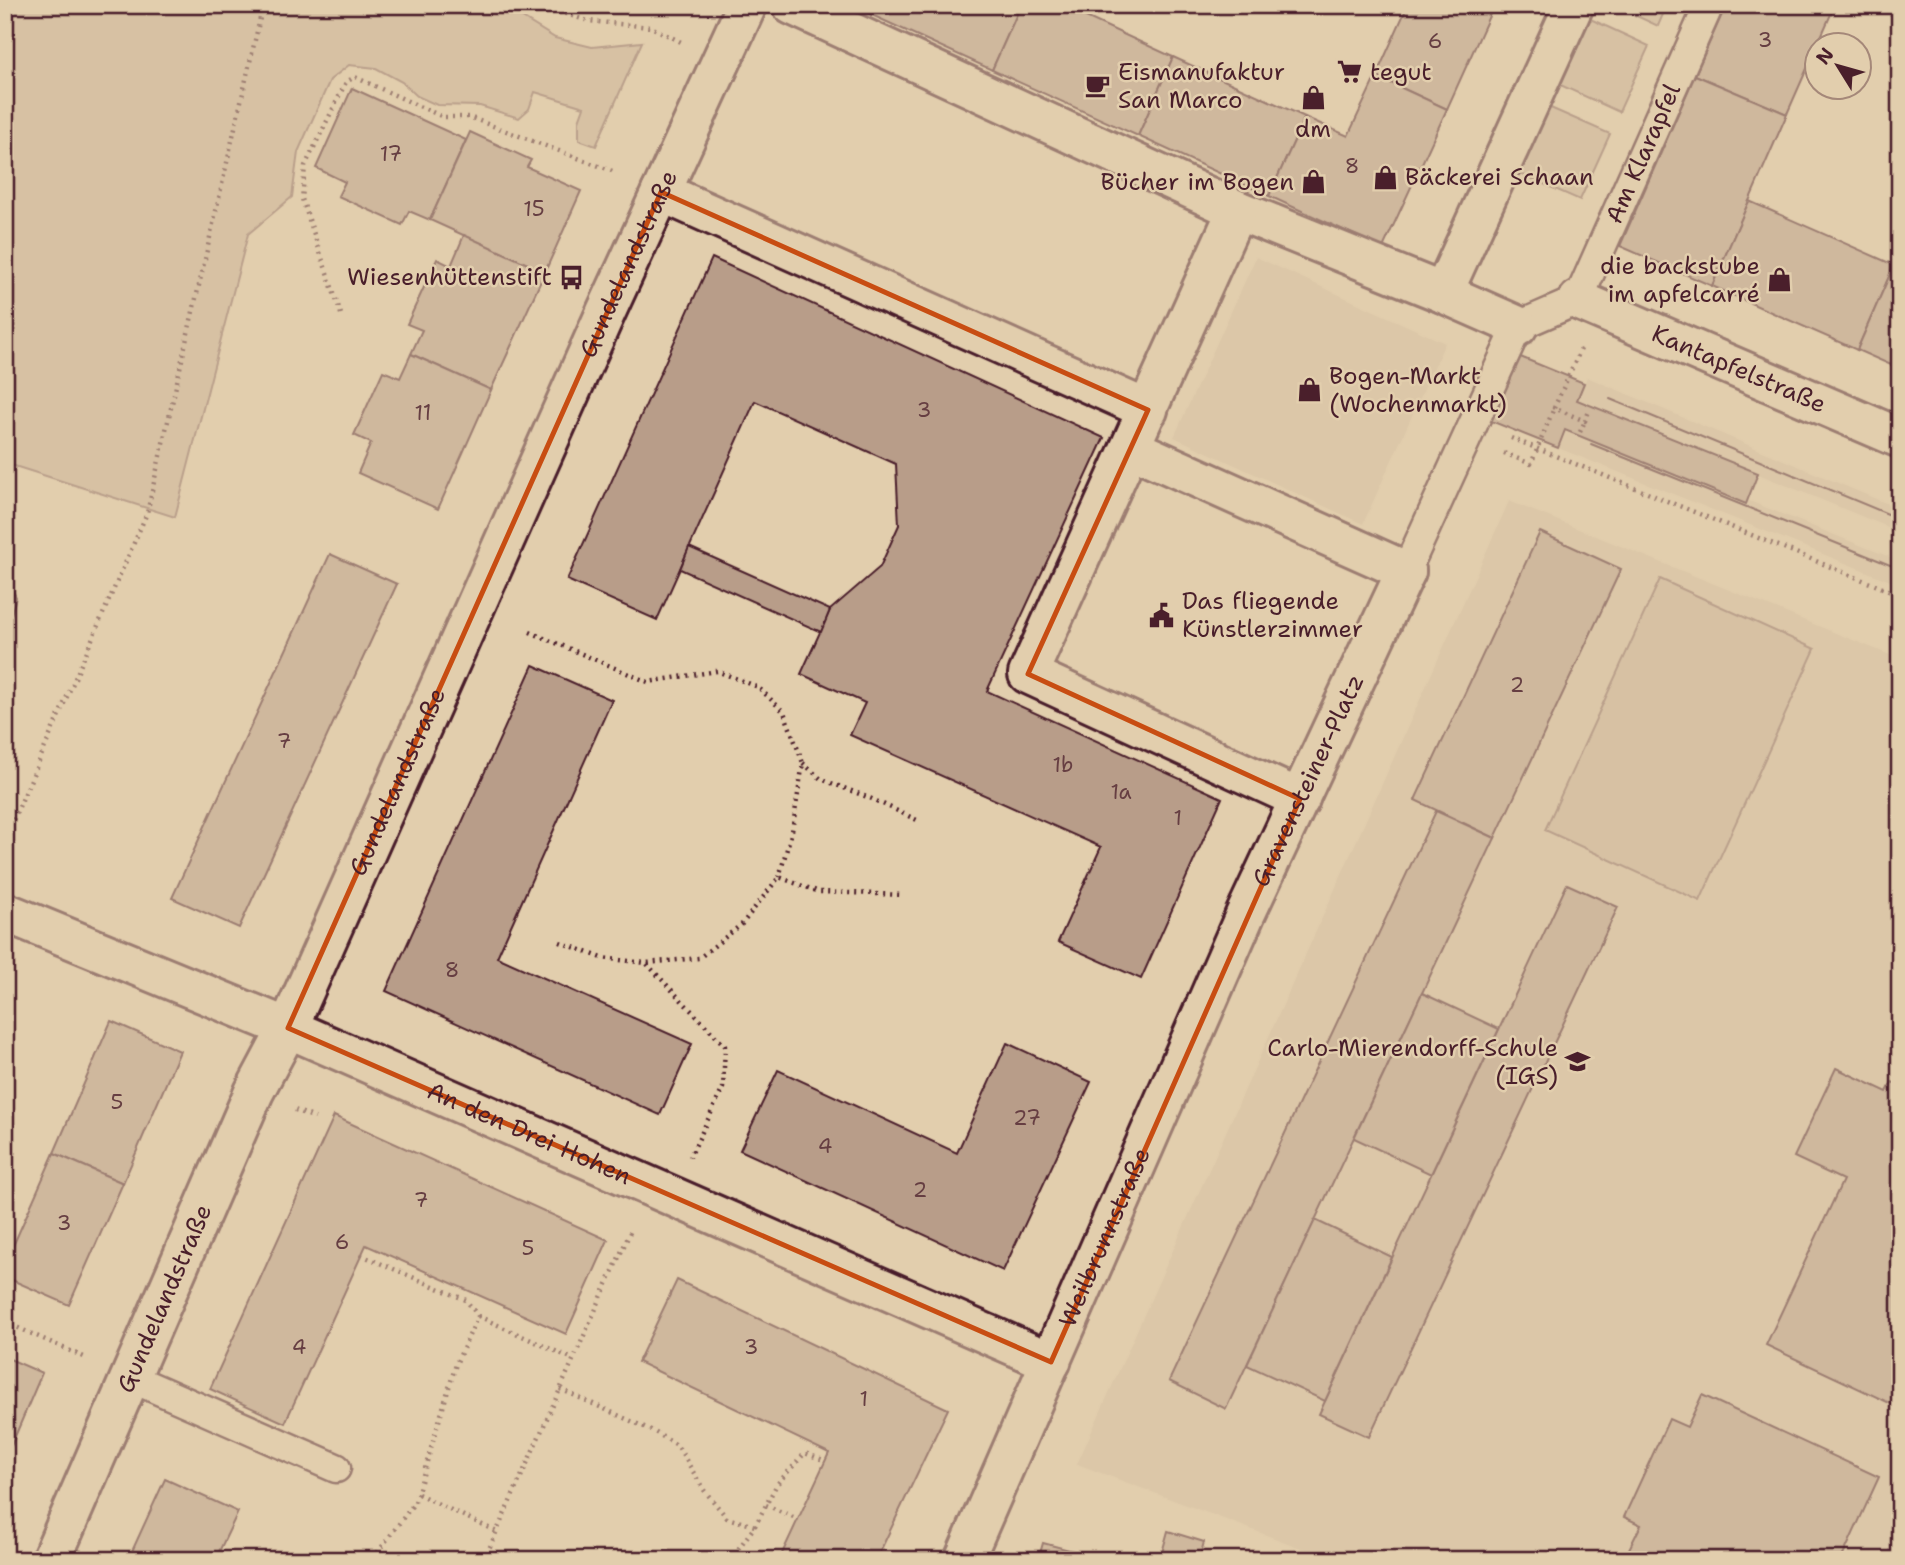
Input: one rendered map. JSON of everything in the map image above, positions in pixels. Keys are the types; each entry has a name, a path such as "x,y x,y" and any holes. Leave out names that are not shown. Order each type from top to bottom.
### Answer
{"street":[{"name":"Gundelandstraße","path":"51,1560 254,1092 288,1028 747,5"},
{"path":"792,5 1237,210 1518,326"},
{"path":"1443,293 1574,5"},
{"path":"661,192 1148,410"},
{"path":"1237,210 1028,674 1300,799"},
{"name":"Kantapfelstraße","path":"1578,300 1900,438"},
{"path":"1131,448 1406,571"},
{"name":"Gravensteiner-Platz","path":"1245,915 1406,571"},
{"name":"An den Drei Hohen","path":"5,912 288,1028 1051,1363"},
{"name":"Weilbrunnstraße","path":"964,1560 1245,915"}],"lane":[{"name":"Am Klarapfel","path":"1578,300 1709,5"},
{"path":"1406,571 1480,425 1518,326 1578,300"},
{"path":"129,1377 336,1468"}],"path":[{"path":"5,839 147,513 263,5"},
{"path":"538,5 588,21 651,27 688,45"},
{"path":"341,314 302,199 305,166 346,82 355,77 443,117 469,117 615,172"},
{"path":"1554,408 1538,449 1531,464 1480,442 1480,425 1538,449 1900,595"},
{"path":"1580,432 1585,421"},
{"path":"530,632 648,682 717,671 758,687 784,712 803,763 821,779 919,821"},
{"path":"560,942 602,958 646,963 699,958 742,924 779,877 792,831 803,763"},
{"path":"779,877 819,892 904,895"},
{"path":"484,1560 573,1359 660,1191 723,1088 725,1046 646,963"},
{"path":"361,1255 466,1300 478,1317 573,1359"},
{"path":"372,1560 415,1502 456,1364 478,1317"},
{"path":"5,1322 84,1357"},
{"path":"560,1389 651,1430 677,1445 704,1490 727,1518 755,1526"},
{"path":"730,1560 755,1526 777,1484 805,1453 826,1461"},
{"path":"418,1494 497,1532"},
{"path":"766,1505 798,1519"}],"highlighted area":[{"path":"661,192 1148,410 1028,674 1300,799 1051,1362 288,1028"}],"shaded area":[{"path":"5,5 484,5 511,11 555,38 592,47 642,42 596,146 579,140 579,121 584,107 535,92 529,109 519,118 480,106 437,105 417,96 402,82 376,68 349,65 330,80 298,152 292,197 248,234 175,517 5,463"},
{"path":"1613,5 1667,5 1658,26"},
{"path":"1586,17 1649,46 1619,112 1556,83"},
{"path":"1546,106 1610,134 1580,200 1516,172"},
{"name":"Bogen-Markt (Wochenmarkt)","path":"1256,257 1445,343 1363,524 1174,437"},
{"path":"1587,377 1900,509 1900,532 1577,400"},
{"path":"1565,430 1746,504 1747,500 1900,561 1900,585 1558,448"},
{"name":"Carlo-Mierendorff-Schule (IGS)","path":"1509,501 1900,659 1900,1560 1333,1560 1077,1464"},
{"path":"1660,579 1815,649 1700,901 1545,830"}],"building":[{"path":"850,5 1021,5 992,70"},
{"path":"1021,5 1060,5 1173,57 1138,136 992,70"},
{"path":"1408,5 1494,5 1447,109 1376,76"},
{"path":"1726,5 1835,5 1823,32 1804,32 1804,75 1787,114 1695,75"},
{"path":"1173,57 1305,117 1269,196 1138,136"},
{"path":"1695,75 1787,114 1712,286 1620,246"},
{"path":"1376,76 1447,109 1383,248 1269,196 1305,117 1348,136"},
{"path":"352,88 466,140 430,220 409,211 402,225 338,196 345,182 316,168"},
{"path":"470,132 531,160 527,167 581,191 545,272 430,220"},
{"path":"1749,201 1894,265 1857,350 1712,286"},
{"path":"464,235 545,272 491,390 411,354 422,330 407,324 437,259 451,266"},
{"path":"712,258 1104,438 987,691 1222,798 1141,979 1058,942 1101,847 850,735 865,703 801,674 830,610 880,567 899,525 896,464 755,401 657,620 567,580"},
{"path":"1894,265 1900,268 1900,369 1857,350"},
{"path":"411,354 491,390 438,509 358,473 371,443 354,435 383,371 400,378"},
{"path":"1518,356 1584,383 1577,400 1758,473 1746,504 1565,430 1558,448 1491,421"},
{"path":"1540,532 1621,569 1495,838 1415,800"},
{"path":"689,547 830,610 821,632 680,569"},
{"path":"330,554 397,584 239,928 172,898"},
{"path":"5,576 16,597 5,636"},
{"path":"533,665 612,700 497,957 692,1044 660,1115 386,991"},
{"path":"1436,811 1495,838 1226,1409 1169,1381"},
{"path":"1567,884 1618,907 1369,1437 1319,1414"},
{"path":"1422,993 1499,1029 1431,1174 1354,1138"},
{"path":"111,1021 180,1051 123,1183 54,1153"},
{"path":"1007,1043 1091,1082 1003,1271 740,1150 778,1070 957,1153"},
{"path":"1836,1068 1887,1092 1892,1082 1900,1085 1900,1408 1766,1345 1843,1180 1794,1157"},
{"path":"334,1116 608,1240 566,1334 366,1245 285,1423 210,1389"},
{"path":"54,1153 123,1183 69,1305 5,1277 5,1264"},
{"path":"1315,1220 1392,1257 1325,1401 1247,1365"},
{"path":"677,1280 948,1409 876,1560 779,1560 829,1453 638,1362"},
{"path":"5,1357 42,1373 5,1460"},
{"path":"1702,1395 1879,1477 1841,1560 1624,1559 1641,1525 1624,1517 1669,1419 1687,1427"},
{"path":"165,1479 238,1512 215,1560 128,1560"},
{"path":"1168,1531 1204,1542 1199,1560 1160,1560"},
{"path":"1043,1543 1077,1552 1075,1560 1038,1560"}],"tram line":[{"path":"1610,399 1900,519"},
{"path":"1591,444 1900,569"}],"place":[{"name":"tegut","path":"1350,72"},
{"name":"Eismanufaktur San Marco","path":"1098,86"},
{"name":"dm","path":"1313,98"},
{"name":"Bäckerei Schaan","path":"1385,177"},
{"name":"Bücher im Bogen","path":"1314,182"},
{"name":"Wiesenhüttenstift","path":"572,277"},
{"name":"die backstube im apfelcarré","path":"1780,280"},
{"name":"Bogen-Markt (Wochenmarkt)","path":"1309,390"},
{"name":"Das fliegende Künstlerzimmer","path":"1162,615"},
{"name":"Carlo-Mierendorff-Schule (IGS)","path":"1578,1062"}]}
